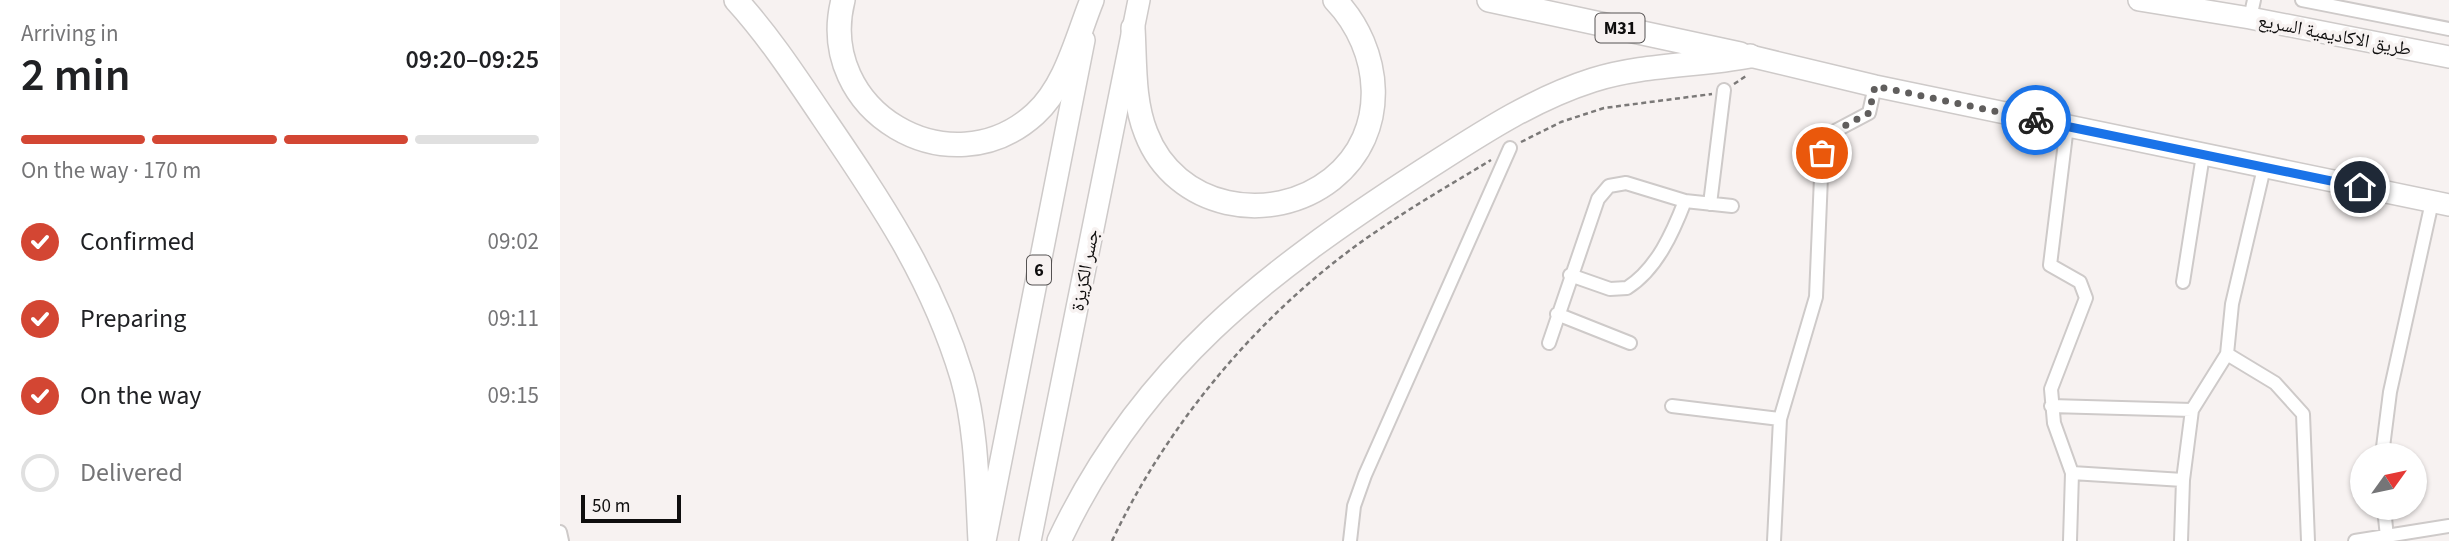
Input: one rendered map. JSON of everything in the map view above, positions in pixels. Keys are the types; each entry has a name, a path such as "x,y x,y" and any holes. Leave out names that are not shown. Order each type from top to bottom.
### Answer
{"highway":[{"path":"736,0 795,77 909,247 947,337 968,402 980,541"},
{"path":"843,0 839,16 841,52 857,89 872,110 914,137 937,144 955,145 1012,131 1035,114 1061,77 1092,0"},
{"name":"6","path":"985,541 1092,0"},
{"name":"جسر الكزيزة","path":"1030,541 1139,0"},
{"path":"1133,28 1140,112 1146,133 1168,170 1195,192 1213,200 1232,205 1268,205 1299,198 1334,178 1357,149 1366,132 1375,86 1373,69 1359,29 1335,0"},
{"name":"M31","path":"1489,0 1755,57"},
{"name":"طريق الاكاديمية السريع","path":"2138,0 2252,9 2449,57"},
{"path":"1059,541 1107,452 1163,379 1226,314 1339,226 1504,120 1550,96 1616,74 1755,57 1875,86 2440,204"}],"street":[{"path":"2302,0 2325,2 2449,29"},
{"path":"1774,541 1780,419 1815,308 1822,153 1835,131 1869,113 1875,86"},
{"path":"1710,204 1724,90"},
{"path":"2067,126 2050,265 2080,282 2086,298 2068,350 2056,373 2051,406 2073,473 2070,541"},
{"path":"1350,541 1358,492 1510,148"},
{"path":"2183,282 2203,155"},
{"path":"2181,541 2183,480 2192,410 2227,354 2232,304 2264,167"},
{"path":"1549,343 1570,275 1598,200 1609,186 1626,183 1685,201 1732,206"},
{"path":"1570,275 1610,289 1627,288 1651,266 1674,229 1685,201"},
{"path":"2384,443 2390,392 2440,204"},
{"path":"1558,314 1630,343"},
{"path":"2227,354 2275,383 2302,414 2308,541"},
{"path":"1672,406 1780,419"},
{"path":"2051,406 2192,410"},
{"path":"2073,473 2183,480"},
{"path":"2385,520 2387,537"},
{"path":"2355,541 2449,526"},
{"path":"560,531 562,541"}],"path":[{"path":"1112,541 1165,450 1190,414 1247,345 1337,261 1382,227 1510,148 1562,122 1604,108 1704,96 1724,90 1741,80 1755,57"}],"way so far":[{"path":"1822,153 1829,137 1841,125 1869,113 1875,86 2036,120"}],"route":[{"path":"2036,120 2360,187"}]}
